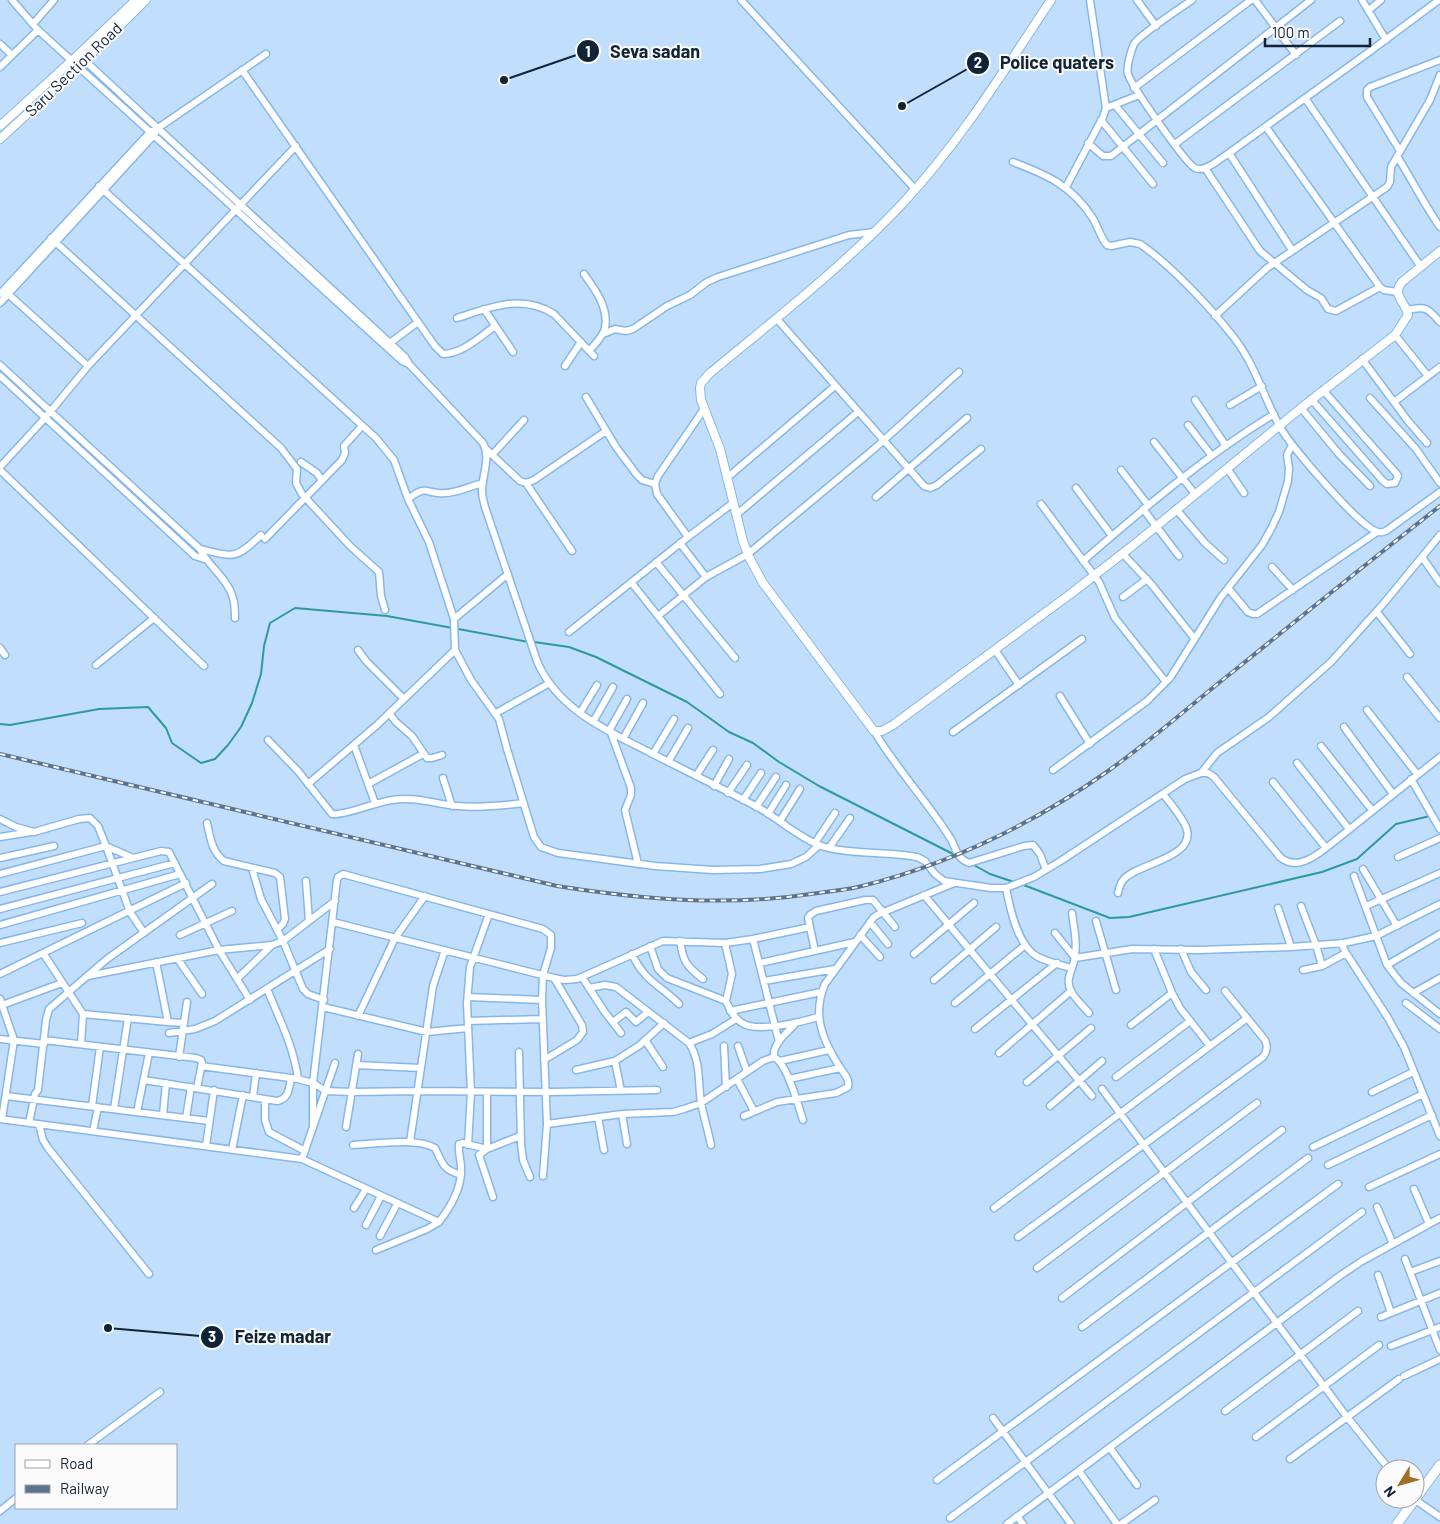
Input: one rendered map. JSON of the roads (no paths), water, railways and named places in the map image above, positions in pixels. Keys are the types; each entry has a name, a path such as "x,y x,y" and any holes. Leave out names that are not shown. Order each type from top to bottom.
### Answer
{"main road":[{"path":"1425,1485 1440,1465"},
{"path":"1397,1524 1407,1509"}],"street":[{"path":"12,0 38,30 158,128 405,357 425,382 477,436 486,449 520,481 526,483 572,551"},
{"path":"33,24 54,0"},
{"name":"Saru Section Road","path":"0,138 78,61 136,0"},
{"name":"Saru Section Road","path":"0,126 78,61 146,0"},
{"path":"741,0 916,189"},
{"path":"1046,870 1040,854 1033,846 1024,846 968,863 961,860 958,856 954,842 940,821 893,761 874,730 763,583 748,554 733,504 720,449 701,400 700,388 705,378 874,232 916,189 950,146 1051,0"},
{"path":"1066,188 1106,108 1090,0"},
{"path":"1137,0 1156,26"},
{"path":"1192,0 1139,38 1133,46 1128,70 1134,88 1194,168 1205,168 1229,153 1437,1 1440,8"},
{"path":"1134,88 1253,0 1296,55"},
{"path":"1088,143 1103,156 1111,156 1311,0"},
{"path":"1362,0 1386,40"},
{"path":"1369,10 1381,0"},
{"path":"1175,144 1340,21"},
{"path":"0,67 38,30"},
{"path":"0,44 12,55"},
{"path":"0,303 4,293 158,128 266,54"},
{"path":"1440,60 1370,87 1367,90 1367,97 1417,187 1425,206 1440,227"},
{"path":"78,61 152,134 235,210 402,361 409,364"},
{"path":"242,70 435,346 443,354 455,351 465,347 496,326"},
{"path":"1215,316 1292,250 1387,187 1390,182 1391,167 1430,100 1440,75"},
{"path":"1106,108 1139,95"},
{"path":"1306,98 1421,266"},
{"path":"1115,105 1163,163"},
{"path":"1101,120 1153,184"},
{"path":"1266,127 1380,287 1384,290 1397,292"},
{"path":"204,666 0,469 88,366 296,146"},
{"path":"1229,153 1292,250"},
{"path":"1012,162 1045,174 1066,188 1086,209 1107,245 1134,242 1140,244 1186,284 1235,339 1262,386 1279,426 1292,445 1352,513 1377,532"},
{"path":"1205,168 1260,251 1311,293 1321,298 1328,309 1332,311 1348,305 1380,287"},
{"path":"102,188 184,265 376,438 394,460 408,499 432,547 454,622 455,650 472,680 496,713 501,724 534,837 541,846 558,852 638,864 688,869 760,869 796,862 806,857 817,844 835,813"},
{"path":"603,334 615,329 626,331 633,329 718,277 849,236 874,232"},
{"path":"54,240 281,448 295,466 296,483 305,497 350,546 379,572 381,596 385,610"},
{"path":"874,730 882,731 893,725 1095,576 1323,390 1395,335 1408,315 1397,292 1398,287 1440,251"},
{"path":"457,318 484,309 518,302 533,305 554,314 591,354 605,329 603,308 597,294 584,274"},
{"path":"4,293 88,366"},
{"path":"1407,310 1427,308 1440,322"},
{"path":"484,309 514,352"},
{"path":"776,318 924,486 930,488 937,485 981,449"},
{"path":"390,343 418,322"},
{"path":"1395,335 1428,376"},
{"path":"565,366 581,342"},
{"path":"1362,360 1427,443"},
{"path":"0,365 200,549 204,559 228,586 232,595 235,618"},
{"path":"1394,402 1440,367"},
{"path":"658,616 706,577 748,554 883,440 959,372"},
{"path":"0,376 195,556 204,559"},
{"path":"728,477 835,386"},
{"path":"1230,405 1262,386"},
{"path":"1311,400 1383,481 1387,484 1395,483 1398,476 1396,473 1323,390"},
{"path":"586,397 606,431 637,475 642,480 655,484"},
{"path":"1370,398 1416,448 1440,483"},
{"path":"1195,400 1226,446"},
{"path":"1301,408 1339,454 1370,486"},
{"path":"688,537 658,494 655,484 658,476 704,409"},
{"path":"736,515 858,412"},
{"path":"1083,561 1182,478 1274,414"},
{"path":"876,497 967,418"},
{"path":"492,455 524,420"},
{"path":"1188,425 1212,456"},
{"path":"200,549 231,556 244,551 263,537 322,481 345,456 344,446 362,426"},
{"path":"526,483 540,476 606,431"},
{"path":"1154,442 1195,494"},
{"path":"1053,770 1147,701 1166,682 1228,588 1262,544 1279,512 1290,474 1286,454 1292,445"},
{"path":"486,449 487,456 483,482 485,507 537,661 548,684 580,713 610,732 743,800 817,844 829,848 917,856 925,861 938,877 954,883 990,888 1010,887 1046,870 1115,827 1185,779 1201,773 1208,773 1214,777 1271,848 1285,862 1301,863 1309,860 1326,848 1440,757"},
{"path":"295,466 301,462 317,473 322,481"},
{"path":"1227,468 1244,493"},
{"path":"1121,470 1146,507 1156,526 1179,556"},
{"path":"408,499 422,490 447,493 483,482"},
{"path":"1076,488 1112,536"},
{"path":"1228,588 1245,609 1255,614 1263,611 1377,532 1392,528 1440,492"},
{"path":"569,632 680,543 733,504"},
{"path":"1041,504 1095,576 1102,587 1112,613 1166,682"},
{"path":"1176,509 1205,543 1224,560"},
{"path":"1201,773 1217,753 1269,718 1341,652 1440,535"},
{"path":"680,543 706,577"},
{"path":"1123,554 1147,579 1194,638"},
{"path":"1422,557 1440,583"},
{"path":"656,562 735,658"},
{"path":"1272,567 1293,590"},
{"path":"454,622 508,574"},
{"path":"1123,597 1147,579"},
{"path":"632,582 720,694"},
{"path":"1376,612 1410,654"},
{"path":"96,665 154,618"},
{"path":"953,732 1082,639"},
{"path":"0,648 5,655"},
{"path":"358,650 366,661 404,699"},
{"path":"308,784 390,713 455,650"},
{"path":"995,650 1019,685"},
{"path":"1407,677 1440,718"},
{"path":"496,713 548,684"},
{"path":"580,713 597,685"},
{"path":"593,722 613,687"},
{"path":"1060,696 1090,744"},
{"path":"627,699 610,732 631,788 631,795 625,810 638,864"},
{"path":"623,739 643,703"},
{"path":"1367,710 1414,777 1440,829"},
{"path":"390,713 396,722 412,736 423,754 429,759 442,755"},
{"path":"653,754 674,719"},
{"path":"1344,727 1393,794"},
{"path":"668,762 688,728"},
{"path":"268,740 286,758 332,814 339,814 392,800 413,799 452,806 487,807 523,802"},
{"path":"354,745 375,803"},
{"path":"1321,746 1372,810"},
{"path":"696,776 713,750"},
{"path":"368,784 423,754"},
{"path":"714,786 729,759"},
{"path":"1297,763 1349,829"},
{"path":"728,793 746,765"},
{"path":"743,800 761,773"},
{"path":"756,807 776,777"},
{"path":"443,778 452,806"},
{"path":"1273,782 1326,848"},
{"path":"768,814 786,785"},
{"path":"780,822 800,789"},
{"path":"1118,893 1121,882 1127,876 1173,854 1186,841 1187,833 1185,826 1163,794"},
{"path":"0,837 34,832 79,819 90,818 98,826 130,912 144,933"},
{"path":"829,848 850,818"},
{"path":"1,820 34,832"},
{"path":"207,823 212,846 224,861 275,873 281,880 284,919 283,924 277,930"},
{"path":"1398,857 1440,838"},
{"path":"0,858 54,846"},
{"path":"0,874 106,846 133,858"},
{"path":"0,892 166,850 175,863 219,950 250,1000"},
{"path":"0,909 175,863"},
{"path":"252,868 261,899 303,989 323,1003 358,1016 427,1032 468,1024 542,1019"},
{"path":"1363,869 1397,926"},
{"path":"1366,906 1440,872"},
{"path":"0,925 180,874"},
{"path":"313,1128 313,1083 337,880 343,874 544,929 551,935 551,948 543,975 542,1000 547,1124 543,1176"},
{"path":"1354,876 1386,965 1401,983 1440,1014"},
{"path":"306,881 309,921"},
{"path":"744,1116 778,1102 836,1093 848,1087 848,1081 829,1050 818,1017 821,992 825,984 874,917 954,883"},
{"path":"0,974 186,884"},
{"path":"29,1123 38,1090 49,1009 107,959 212,884"},
{"path":"1010,887 1010,907 1024,946 1038,957 1071,968"},
{"path":"924,895 1092,1096"},
{"path":"358,1016 395,938 425,896"},
{"path":"815,951 808,918 813,913 865,900 873,900 895,927"},
{"path":"87,976 219,950 272,945 282,941 335,901"},
{"path":"914,954 974,903"},
{"path":"1075,958 1132,949 1291,947 1341,943 1376,936 1440,904"},
{"path":"1300,906 1316,945 1322,966"},
{"path":"1278,908 1291,947"},
{"path":"180,936 232,911"},
{"path":"1072,913 1076,940 1075,958 1068,978 1071,992 1089,1013"},
{"path":"468,1145 470,1092 468,997 470,967 490,914"},
{"path":"1096,921 1116,990"},
{"path":"333,922 554,978 571,980 582,977 663,941 726,943 753,940 810,927"},
{"path":"870,922 888,944"},
{"path":"0,943 82,923"},
{"path":"934,980 996,927"},
{"path":"1055,933 1075,958"},
{"path":"1386,965 1440,934"},
{"path":"860,935 880,957"},
{"path":"753,940 779,1042"},
{"path":"680,941 682,957 689,969 703,979"},
{"path":"760,963 855,942"},
{"path":"726,943 732,974 726,1001 736,1019 751,1027 795,1024 818,1017"},
{"path":"1341,943 1404,1047 1413,1072 1437,1122 1440,1136"},
{"path":"237,979 272,945"},
{"path":"650,946 658,969 668,978 726,1001"},
{"path":"955,1004 1024,946"},
{"path":"169,1033 183,1032 211,1024 330,949"},
{"path":"1154,949 1172,993 1210,1046"},
{"path":"1181,949 1191,972 1206,990"},
{"path":"410,1142 433,986 445,950"},
{"path":"632,954 638,967 648,978 679,1004"},
{"path":"1303,970 1322,966 1346,954"},
{"path":"45,956 83,1014 81,1044"},
{"path":"177,958 202,994"},
{"path":"156,962 168,1022"},
{"path":"975,1029 1057,963"},
{"path":"764,981 835,970"},
{"path":"582,977 612,1022 622,1033"},
{"path":"544,1060 578,1040 583,1032 582,1026 554,978"},
{"path":"1413,993 1440,978"},
{"path":"62,983 1,1002 14,1040 1,1119 302,1159 439,1222"},
{"path":"590,988 605,985 616,987 689,1043 693,1049 698,1066 701,1103 711,1145"},
{"path":"144,1080 214,1090 265,1100 277,1101 285,1099 295,1078 297,1068 290,1045 267,989"},
{"path":"1018,1237 1262,1057 1266,1052 1265,1040 1246,1019 1225,990"},
{"path":"730,1011 821,992"},
{"path":"999,1053 1071,992"},
{"path":"1131,1025 1172,993"},
{"path":"468,997 542,1000"},
{"path":"179,1056 187,1002"},
{"path":"1406,1003 1440,1029"},
{"path":"612,1022 626,1012 636,1022 648,1012"},
{"path":"83,1014 184,1023"},
{"path":"114,1109 128,1018"},
{"path":"689,1043 712,1034 736,1019"},
{"path":"994,1208 1246,1019"},
{"path":"1116,1077 1190,1020"},
{"path":"576,1070 615,1060 645,1040 664,1023"},
{"path":"774,1057 774,1049 795,1024"},
{"path":"1027,1082 1091,1028"},
{"path":"0,1039 81,1044 199,1059 201,1060 201,1066 186,1118"},
{"path":"645,1040 663,1067"},
{"path":"724,1046 726,1087"},
{"path":"738,1046 747,1072"},
{"path":"93,1131 100,1047"},
{"path":"780,1061 829,1050"},
{"path":"519,1052 520,1136 522,1153 530,1177"},
{"path":"137,1112 149,1053"},
{"path":"346,1127 358,1054"},
{"path":"774,1057 780,1061 804,1120"},
{"path":"547,1124 622,1114 672,1112 701,1103 763,1061 774,1057"},
{"path":"615,1060 621,1090"},
{"path":"1050,1106 1102,1060"},
{"path":"302,1159 335,1063"},
{"path":"356,1065 421,1068"},
{"path":"201,1066 295,1078 313,1083 326,1091 545,1092 657,1090"},
{"path":"789,1080 840,1068"},
{"path":"1372,1092 1413,1072"},
{"path":"252,1097 256,1073"},
{"path":"737,1079 754,1111"},
{"path":"163,1115 166,1083"},
{"path":"1102,1089 1347,1417 1381,1459"},
{"path":"206,1146 214,1090"},
{"path":"487,1092 487,1149"},
{"path":"1313,1146 1423,1094"},
{"path":"232,1150 243,1095"},
{"path":"6,1096 209,1121"},
{"path":"265,1100 265,1120 269,1132 305,1151"},
{"path":"1037,1268 1256,1103"},
{"path":"622,1114 627,1144"},
{"path":"1328,1165 1432,1115"},
{"path":"598,1117 604,1150"},
{"path":"39,1124 43,1140 48,1148 149,1274"},
{"path":"1062,1298 1282,1130"},
{"path":"493,1197 479,1157 481,1152 520,1136"},
{"path":"353,1145 410,1142 427,1144 434,1148 444,1167 449,1171 462,1174"},
{"path":"376,1250 427,1229 439,1222 458,1191 462,1174 458,1146 461,1143 487,1149"},
{"path":"1369,1187 1440,1154"},
{"path":"1082,1327 1308,1158"},
{"path":"937,1480 1338,1184"},
{"path":"354,1208 366,1189"},
{"path":"1414,1189 1429,1224"},
{"path":"366,1225 381,1196"},
{"path":"380,1236 397,1204"},
{"path":"1376,1208 1393,1244"},
{"path":"950,1518 1362,1212"},
{"path":"1007,1524 1341,1275 1440,1218"},
{"path":"1405,1259 1440,1350"},
{"path":"1410,1272 1440,1261"},
{"path":"1378,1275 1391,1313"},
{"path":"1381,1317 1440,1293"},
{"path":"1225,1411 1358,1311"},
{"path":"1391,1346 1440,1327"},
{"path":"1256,1437 1379,1345"},
{"path":"1290,1459 1402,1378 1440,1359"},
{"path":"89,1444 160,1392"},
{"path":"993,1418 1071,1524"},
{"path":"1110,1448 1137,1485"},
{"path":"1079,1470 1119,1524 1155,1500"},
{"path":"0,1510 15,1499"},
{"path":"1425,1507 1440,1517"},
{"path":"1017,1516 1023,1524"}],"waterway":[{"path":"0,724 10,725 99,709 148,707 166,728 172,743 201,763 215,759 241,727 252,703 261,674 264,646 270,623 295,608 387,616 529,642"},
{"path":"534,642 569,647 596,657 687,702 729,732 753,743 779,762 819,786 957,856"},
{"path":"1021,884 1110,918 1129,917 1322,872 1357,859 1396,824 1430,816"},
{"path":"972,864 990,874 1014,882"}],"railway":[{"path":"0,754 557,886 655,898 719,901 785,897 848,889 892,878 957,855 1020,825 1079,790 1140,747 1440,506"}],"place":[{"name":"Seva sadan","path":"504,80"},
{"name":"Police quaters","path":"902,106"},
{"name":"Feize madar","path":"108,1328"}]}
